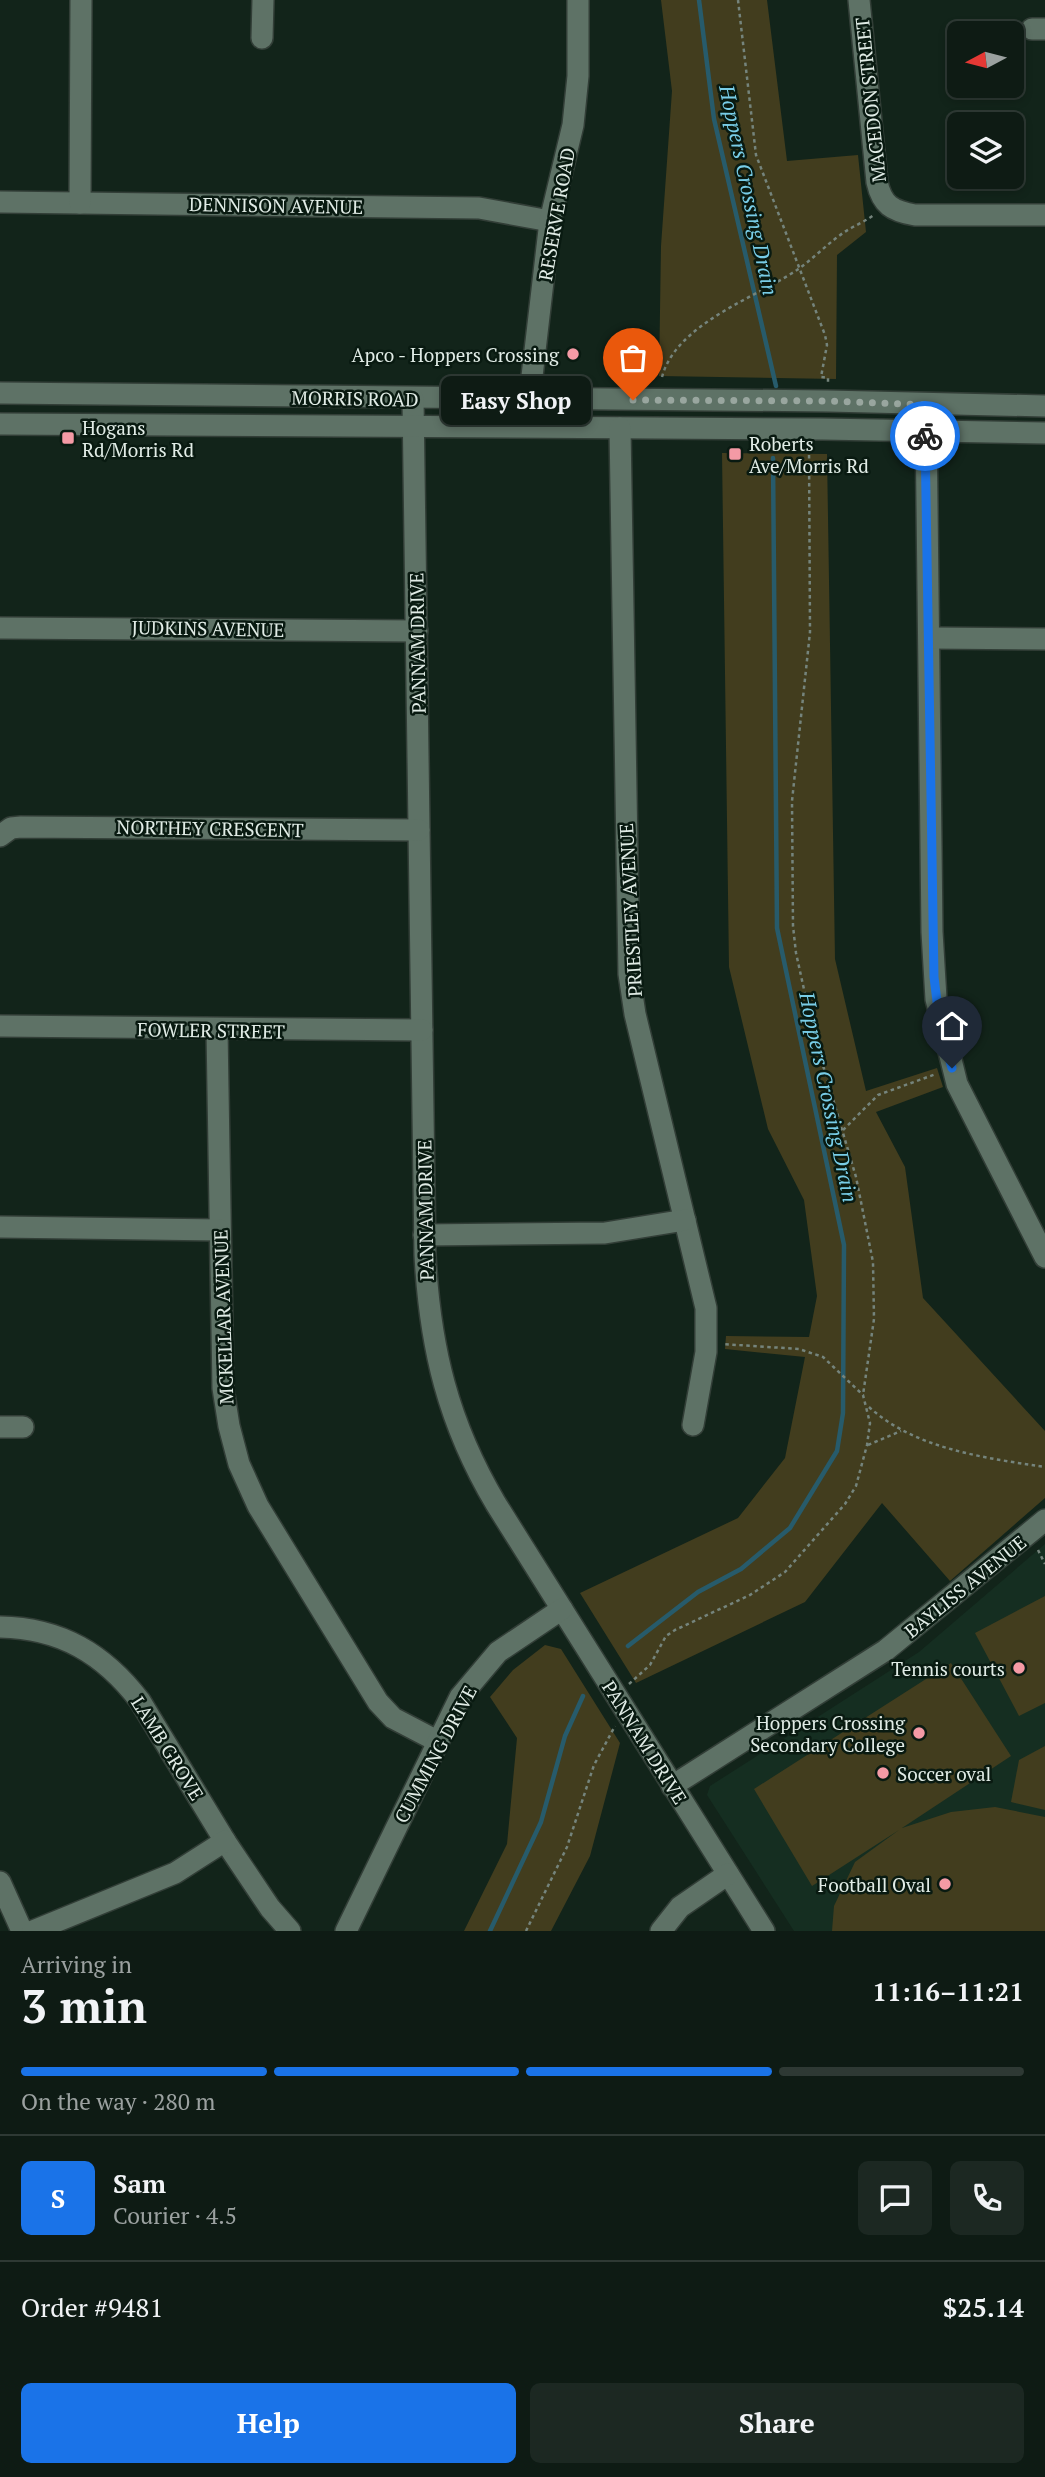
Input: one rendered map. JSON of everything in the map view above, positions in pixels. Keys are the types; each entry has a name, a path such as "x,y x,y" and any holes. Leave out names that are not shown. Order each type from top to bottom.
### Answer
{"street":[{"path":"80,203 81,0"},
{"path":"262,0 262,38"},
{"name":"RESERVE ROAD","path":"528,428 527,400 551,221 573,125 578,76 578,0"},
{"name":"MACEDON STREET","path":"859,0 877,182 886,205 899,212 915,215 1045,215"},
{"name":"DENNISON AVENUE","path":"0,202 479,208 551,221"},
{"name":"MORRIS ROAD","path":"0,393 828,401 1045,406"},
{"name":"PANNAM DRIVE","path":"413,399 425,1235 428,1312 440,1376 458,1433 496,1504 764,1931"},
{"path":"926,405 932,932 940,1026 957,1084 1045,1257"},
{"name":"MORRIS ROAD","path":"0,424 1045,433"},
{"name":"PRIESTLEY AVENUE","path":"620,428 629,974 635,1014 701,1279 708,1335 693,1425"},
{"name":"JUDKINS AVENUE","path":"0,628 417,631"},
{"path":"930,638 1045,639"},
{"name":"NORTHEY CRESCENT","path":"0,834 21,827 419,830"},
{"name":"FOWLER STREET","path":"0,1026 422,1030"},
{"name":"MCKELLAR AVENUE","path":"217,1030 223,1388 239,1464 277,1542 378,1702 393,1718 437,1741"},
{"path":"425,1235 605,1233 685,1220"},
{"path":"0,1227 220,1230"},
{"path":"0,1427 23,1427"},
{"name":"BAYLISS AVENUE","path":"672,1786 886,1650 1045,1520"},
{"name":"CUMMING DRIVE","path":"346,1931 460,1697 498,1652 562,1609"},
{"name":"LAMB GROVE","path":"0,1627 46,1632 80,1644 124,1679 141,1701 225,1841 270,1908 290,1931"},
{"path":"33,1931 175,1873 225,1841"},
{"path":"661,1931 680,1907 728,1874"},
{"path":"0,1881 22,1931"}],"path":[{"path":"738,0 756,155 826,340 821,377 828,378 828,401"},
{"path":"662,377 669,358 691,335 731,307 799,268 836,238 886,205"},
{"path":"809,448 810,632 792,801 793,926 796,953 814,1035 856,1177 873,1262 874,1319 863,1395"},
{"path":"843,1130 878,1095 940,1072"},
{"path":"720,1344 812,1352 843,1374 863,1395 869,1407 901,1431 963,1451 1045,1467"},
{"path":"526,1931 567,1847 594,1765 615,1726 620,1702 629,1684 657,1656 666,1636 750,1595 785,1572 845,1504 856,1486 867,1445 869,1407"},
{"path":"867,1445 901,1431"},
{"path":"1036,1547 1045,1564"}],"shaded area":[{"path":"661,0 767,0 787,161 858,155 866,232 837,255 836,379 659,376 661,246 672,91"},
{"path":"722,453 827,454 835,959 866,1091 937,1068 943,1087 876,1112 905,1167 923,1298 1045,1431 1045,1498 950,1581 882,1503 805,1602 636,1683 580,1593 738,1518 785,1458 805,1357 725,1349 726,1336 809,1337 817,1296 804,1200 768,1129 729,967"},
{"name":"Hoppers Crossing Secondary College","path":"1045,1544 1045,1931 794,1931 707,1795 710,1786 919,1652"},
{"name":"Tennis courts","path":"1045,1596 1045,1703 1019,1716 975,1633"},
{"path":"545,1645 561,1649 620,1743 590,1856 551,1931 464,1931 507,1844 517,1738 490,1697 513,1670"},
{"path":"951,1663 1011,1756 902,1828 951,1812 995,1807 1045,1817 1045,1931 832,1931 834,1906 855,1862 899,1830 812,1886 754,1789"},
{"path":"1045,1746 1045,1810 1011,1802 1019,1760"}],"waterway":[{"name":"Hoppers Crossing Drain","path":"699,0 714,119 776,386"},
{"name":"Hoppers Crossing Drain","path":"628,1646 698,1592 741,1569 790,1528 837,1451 843,1413 844,1245 777,928 773,458"},
{"name":"Hoppers Crossing Drain","path":"490,1931 541,1822 565,1736 583,1696"}],"way so far":[{"path":"633,400 828,401 926,405 925,436"}],"place":[{"name":"Apco - Hoppers Crossing","path":"573,354"},
{"name":"Easy Shop","path":"633,400"},
{"name":"Hogans Rd/Morris Rd","path":"68,438"},
{"name":"Roberts Ave/Morris Rd","path":"735,454"},
{"name":"Tennis courts","path":"1019,1668"},
{"name":"Hoppers Crossing Secondary College","path":"919,1733"},
{"name":"Soccer oval","path":"883,1773"},
{"name":"Football Oval","path":"945,1884"}],"route":[{"path":"925,436 930,638 932,932 936,999 940,1026 952,1068"}]}
